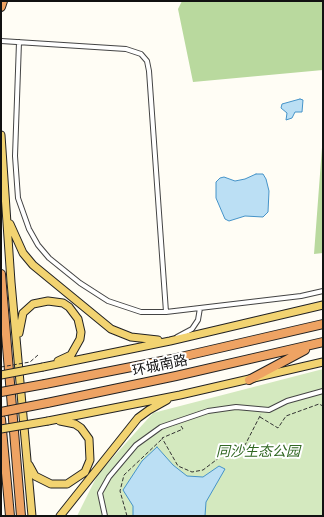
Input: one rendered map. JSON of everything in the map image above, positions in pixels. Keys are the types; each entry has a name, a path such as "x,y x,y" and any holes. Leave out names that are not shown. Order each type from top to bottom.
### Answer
{"highway":[{"path":"1,7 3,1"},
{"path":"1,274 21,516"},
{"name":"环城南路","path":"1,392 172,359 323,324"},
{"name":"环城南路","path":"1,412 176,376 323,342"},
{"path":"249,380 314,344"},
{"path":"1,419 10,516"}],"main road":[{"path":"1,135 17,355 32,516"},
{"path":"7,210 12,232 23,253 33,265 111,329 131,337 170,341"},
{"path":"17,355 19,328 23,313 27,308 41,302 48,301 63,303 75,312 81,332 80,340 70,355 43,367"},
{"path":"1,375 170,341 323,305"},
{"path":"1,429 180,395 323,362"},
{"path":"60,516 138,418 149,410 180,395"},
{"path":"26,455 29,467 35,476 51,484 67,484 85,472 90,460 91,452 89,439 85,433 81,428 69,422 48,421"}],"street":[{"path":"1,41 126,50 141,54 147,61 149,71 166,312"},
{"path":"19,42 15,156 18,198 29,229 38,245 49,258 80,283 108,301 141,312 166,312 323,292"},
{"path":"170,341 192,329 198,320 200,308"},
{"path":"105,516 100,493 109,477 136,445 161,427 208,411 236,407 268,410 287,401 323,391"}],"path":[{"path":"1,367 30,362 38,355"},
{"path":"259,416 278,428 286,416 319,404 323,406"},
{"path":"162,438 178,466 192,472 204,470 228,451 237,455 243,449 262,409"},
{"path":"127,516 120,491 124,475 162,438 183,429 179,421"}],"green space":[{"path":"182,1 323,1 323,70 193,82 178,9"},
{"path":"323,134 323,253 314,254"},
{"name":"同沙生态公园","path":"323,369 323,516 77,516 98,474 153,413"}],"water":[{"path":"300,99 303,100 302,112 295,112 292,118 286,120 287,113 281,108 282,104"},
{"path":"256,174 263,174 266,179 269,191 268,212 263,217 245,216 229,221 225,219 216,198 216,182 220,178 224,177 235,181 245,179"},
{"path":"157,447 173,465 187,476 203,477 219,466 225,469 206,502 205,516 133,516 133,506 123,490 142,461"}]}
